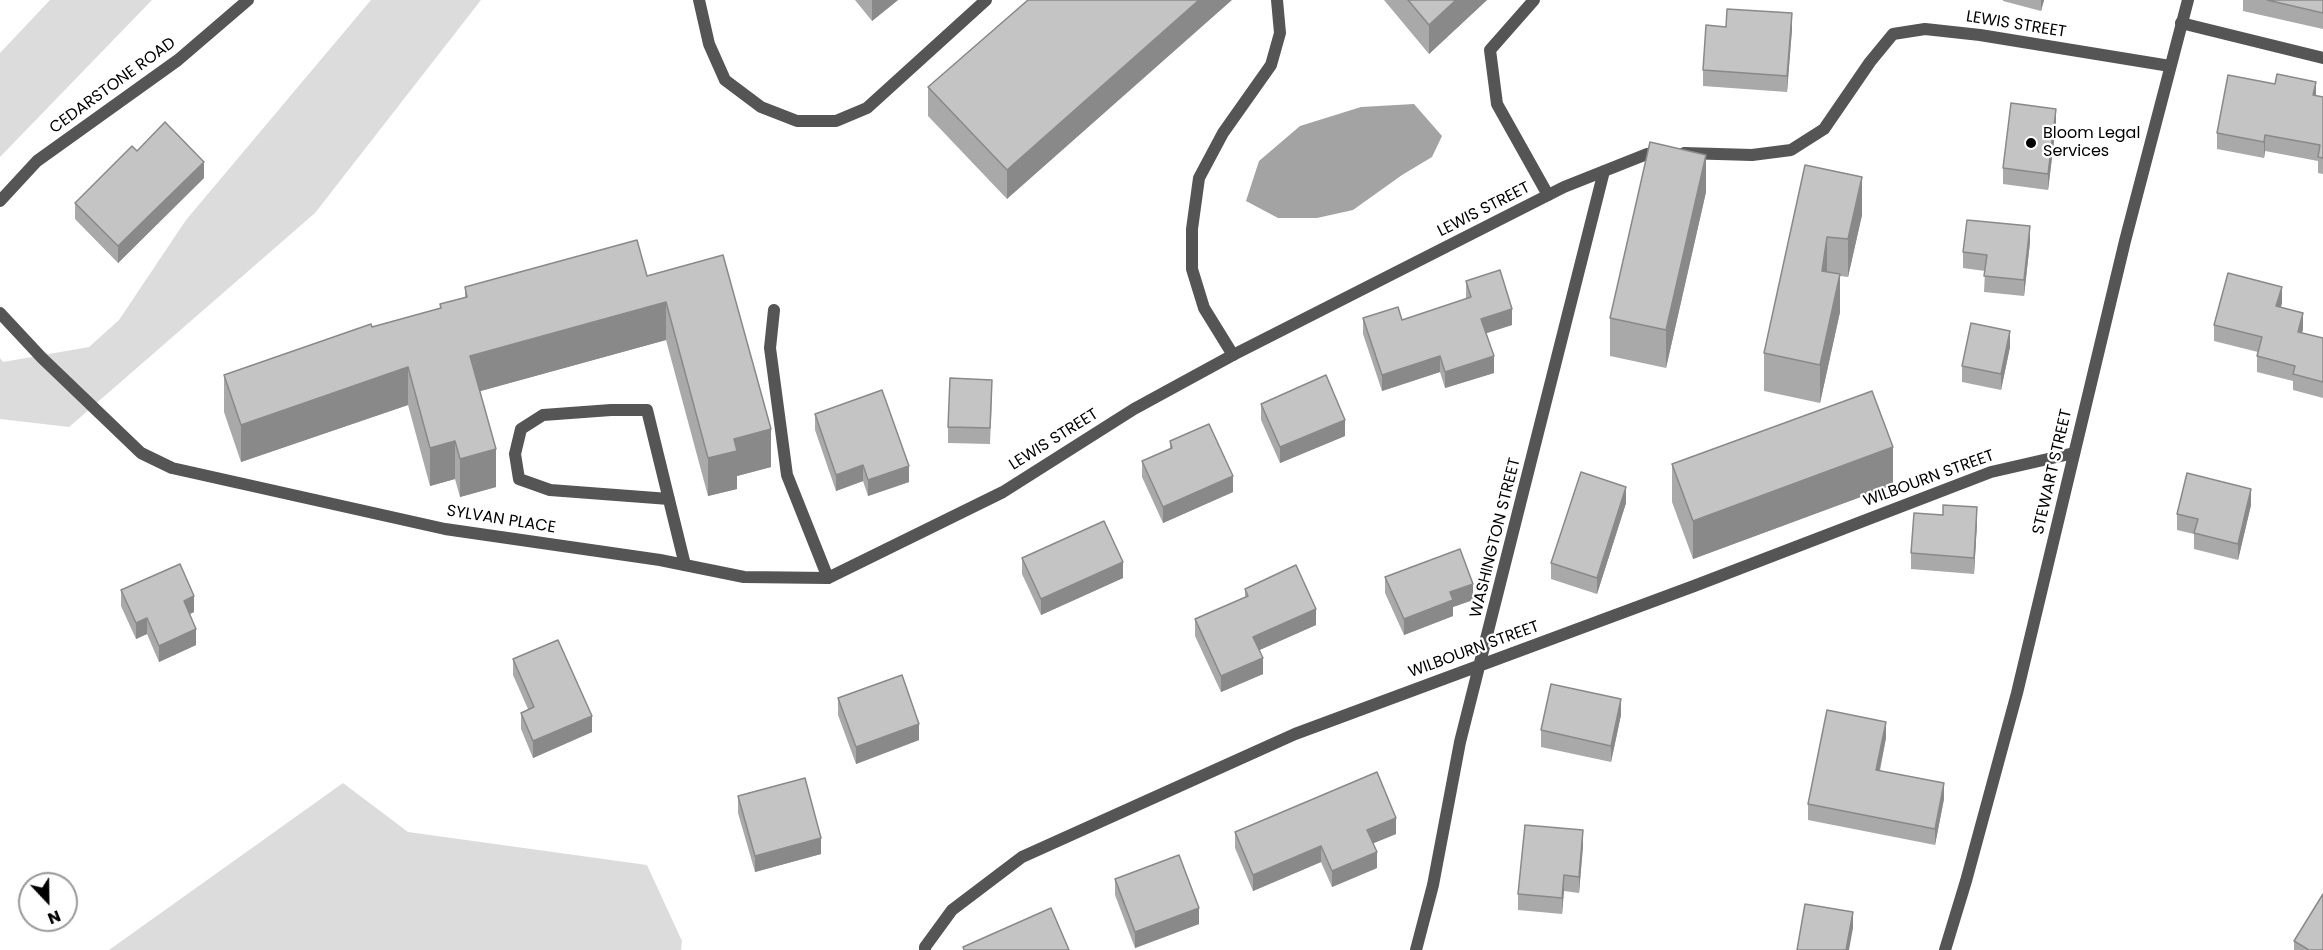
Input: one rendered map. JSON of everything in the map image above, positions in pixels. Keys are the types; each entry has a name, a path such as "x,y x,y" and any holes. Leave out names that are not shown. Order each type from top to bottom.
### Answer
{"street":[{"name":"CEDARSTONE ROAD","path":"0,201 37,161 178,60 248,0"},
{"path":"699,0 709,44 725,80 761,107 796,121 836,121 867,108 986,0"},
{"path":"1233,355 1204,308 1192,269 1192,229 1199,178 1223,133 1271,65 1280,33 1277,0"},
{"path":"1534,0 1490,50 1497,104 1548,195"},
{"name":"STEWART STREET","path":"1945,950 2017,693 2127,230 2188,0"},
{"path":"2181,23 2323,58"},
{"name":"LEWIS STREET","path":"828,578 1003,492 1134,409 1233,355 1548,195 1647,154 1752,155 1791,150 1824,129 1870,62 1893,34 1925,29 1980,35 2170,66"},
{"name":"WASHINGTON STREET","path":"1416,950 1433,885 1460,742 1604,171"},
{"path":"774,310 770,348 787,475 828,578"},
{"name":"SYLVAN PLACE","path":"0,313 141,453 172,468 445,528 685,565 744,578 828,578"},
{"path":"669,499 550,490 519,479 515,454 521,429 543,414 647,410 669,499 685,565"},
{"name":"WILBOURN STREET","path":"925,950 925,946 952,910 1022,856 1294,734 1694,586 1991,472 2074,453"}],"shaded area":[{"path":"50,0 152,0 0,157 0,53"},
{"path":"371,0 481,0 315,213 69,427 0,419 0,358 3,362 89,347 119,320 186,220"},
{"path":"1414,104 1442,136 1432,157 1353,210 1317,218 1278,218 1246,201 1259,161 1300,126 1361,107"},
{"path":"343,783 408,832 647,865 682,941 681,950 109,950"}],"building":[{"path":"1028,0 1199,0 1007,170 928,87"},
{"path":"1408,0 1456,0 1429,25"},
{"path":"2267,0 2323,0 2323,13"},
{"path":"1727,9 1792,13 1787,76 1703,70 1706,25 1726,27"},
{"path":"2277,74 2316,82 2313,95 2323,97 2323,158 2318,157 2320,145 2265,135 2264,142 2217,133 2228,75 2275,84"},
{"name":"Bloom Legal Services","path":"2011,103 2056,109 2048,174 2003,168"},
{"path":"165,122 204,162 118,246 75,203 132,146 137,151"},
{"path":"1650,142 1706,155 1666,330 1610,318"},
{"path":"1805,165 1862,177 1848,239 1827,237 1822,271 1840,274 1820,365 1764,353"},
{"path":"1967,220 2030,226 2024,280 1984,276 1987,255 1963,252"},
{"path":"637,240 647,276 723,255 771,429 734,439 737,451 708,458 666,302 470,356 496,449 460,459 455,441 430,448 408,367 241,425 224,375 371,324 372,327 441,308 440,304 467,297 465,287"},
{"path":"1500,270 1512,309 1481,319 1494,356 1445,372 1440,356 1382,375 1363,318 1398,307 1402,320 1471,297 1466,281"},
{"path":"2228,273 2282,287 2276,306 2303,313 2298,332 2323,338 2323,382 2293,374 2295,366 2257,356 2262,337 2214,325"},
{"path":"1971,323 2010,331 2001,374 1962,366"},
{"path":"1326,375 1345,420 1280,447 1261,404"},
{"path":"950,378 992,380 990,428 948,427"},
{"path":"882,390 909,466 868,480 863,465 836,475 815,414"},
{"path":"1872,391 1893,447 1693,521 1672,464"},
{"path":"1209,424 1233,476 1163,507 1142,461 1172,448 1170,441"},
{"path":"1581,472 1626,487 1597,578 1551,563"},
{"path":"2187,473 2251,489 2238,544 2194,533 2198,519 2177,514"},
{"path":"1943,505 1977,507 1974,558 1911,553 1914,513 1943,515"},
{"path":"1104,521 1123,562 1041,599 1022,558"},
{"path":"1460,549 1473,584 1450,592 1453,600 1404,619 1385,577"},
{"path":"180,564 194,596 184,601 196,629 159,646 147,618 136,623 121,590"},
{"path":"1296,565 1316,609 1253,637 1263,658 1221,676 1195,619 1248,596 1245,589"},
{"path":"558,640 592,716 533,741 521,713 534,707 513,659"},
{"path":"902,675 919,724 856,747 838,698"},
{"path":"1551,684 1621,699 1611,746 1541,730"},
{"path":"1827,710 1886,722 1876,770 1944,783 1935,829 1808,804"},
{"path":"1377,772 1396,818 1367,830 1377,852 1332,871 1321,846 1253,875 1235,832"},
{"path":"805,778 821,838 755,856 738,796"},
{"path":"1525,825 1583,830 1579,877 1564,875 1562,898 1518,894"},
{"path":"1179,855 1199,908 1135,932 1115,879"},
{"path":"2323,894 2323,950 2309,950 2294,941"},
{"path":"1805,904 1853,912 1846,950 1797,950"},
{"path":"1051,908 1069,950 964,950 963,947"}],"place":[{"name":"Bloom Legal Services","path":"2031,143"}]}
